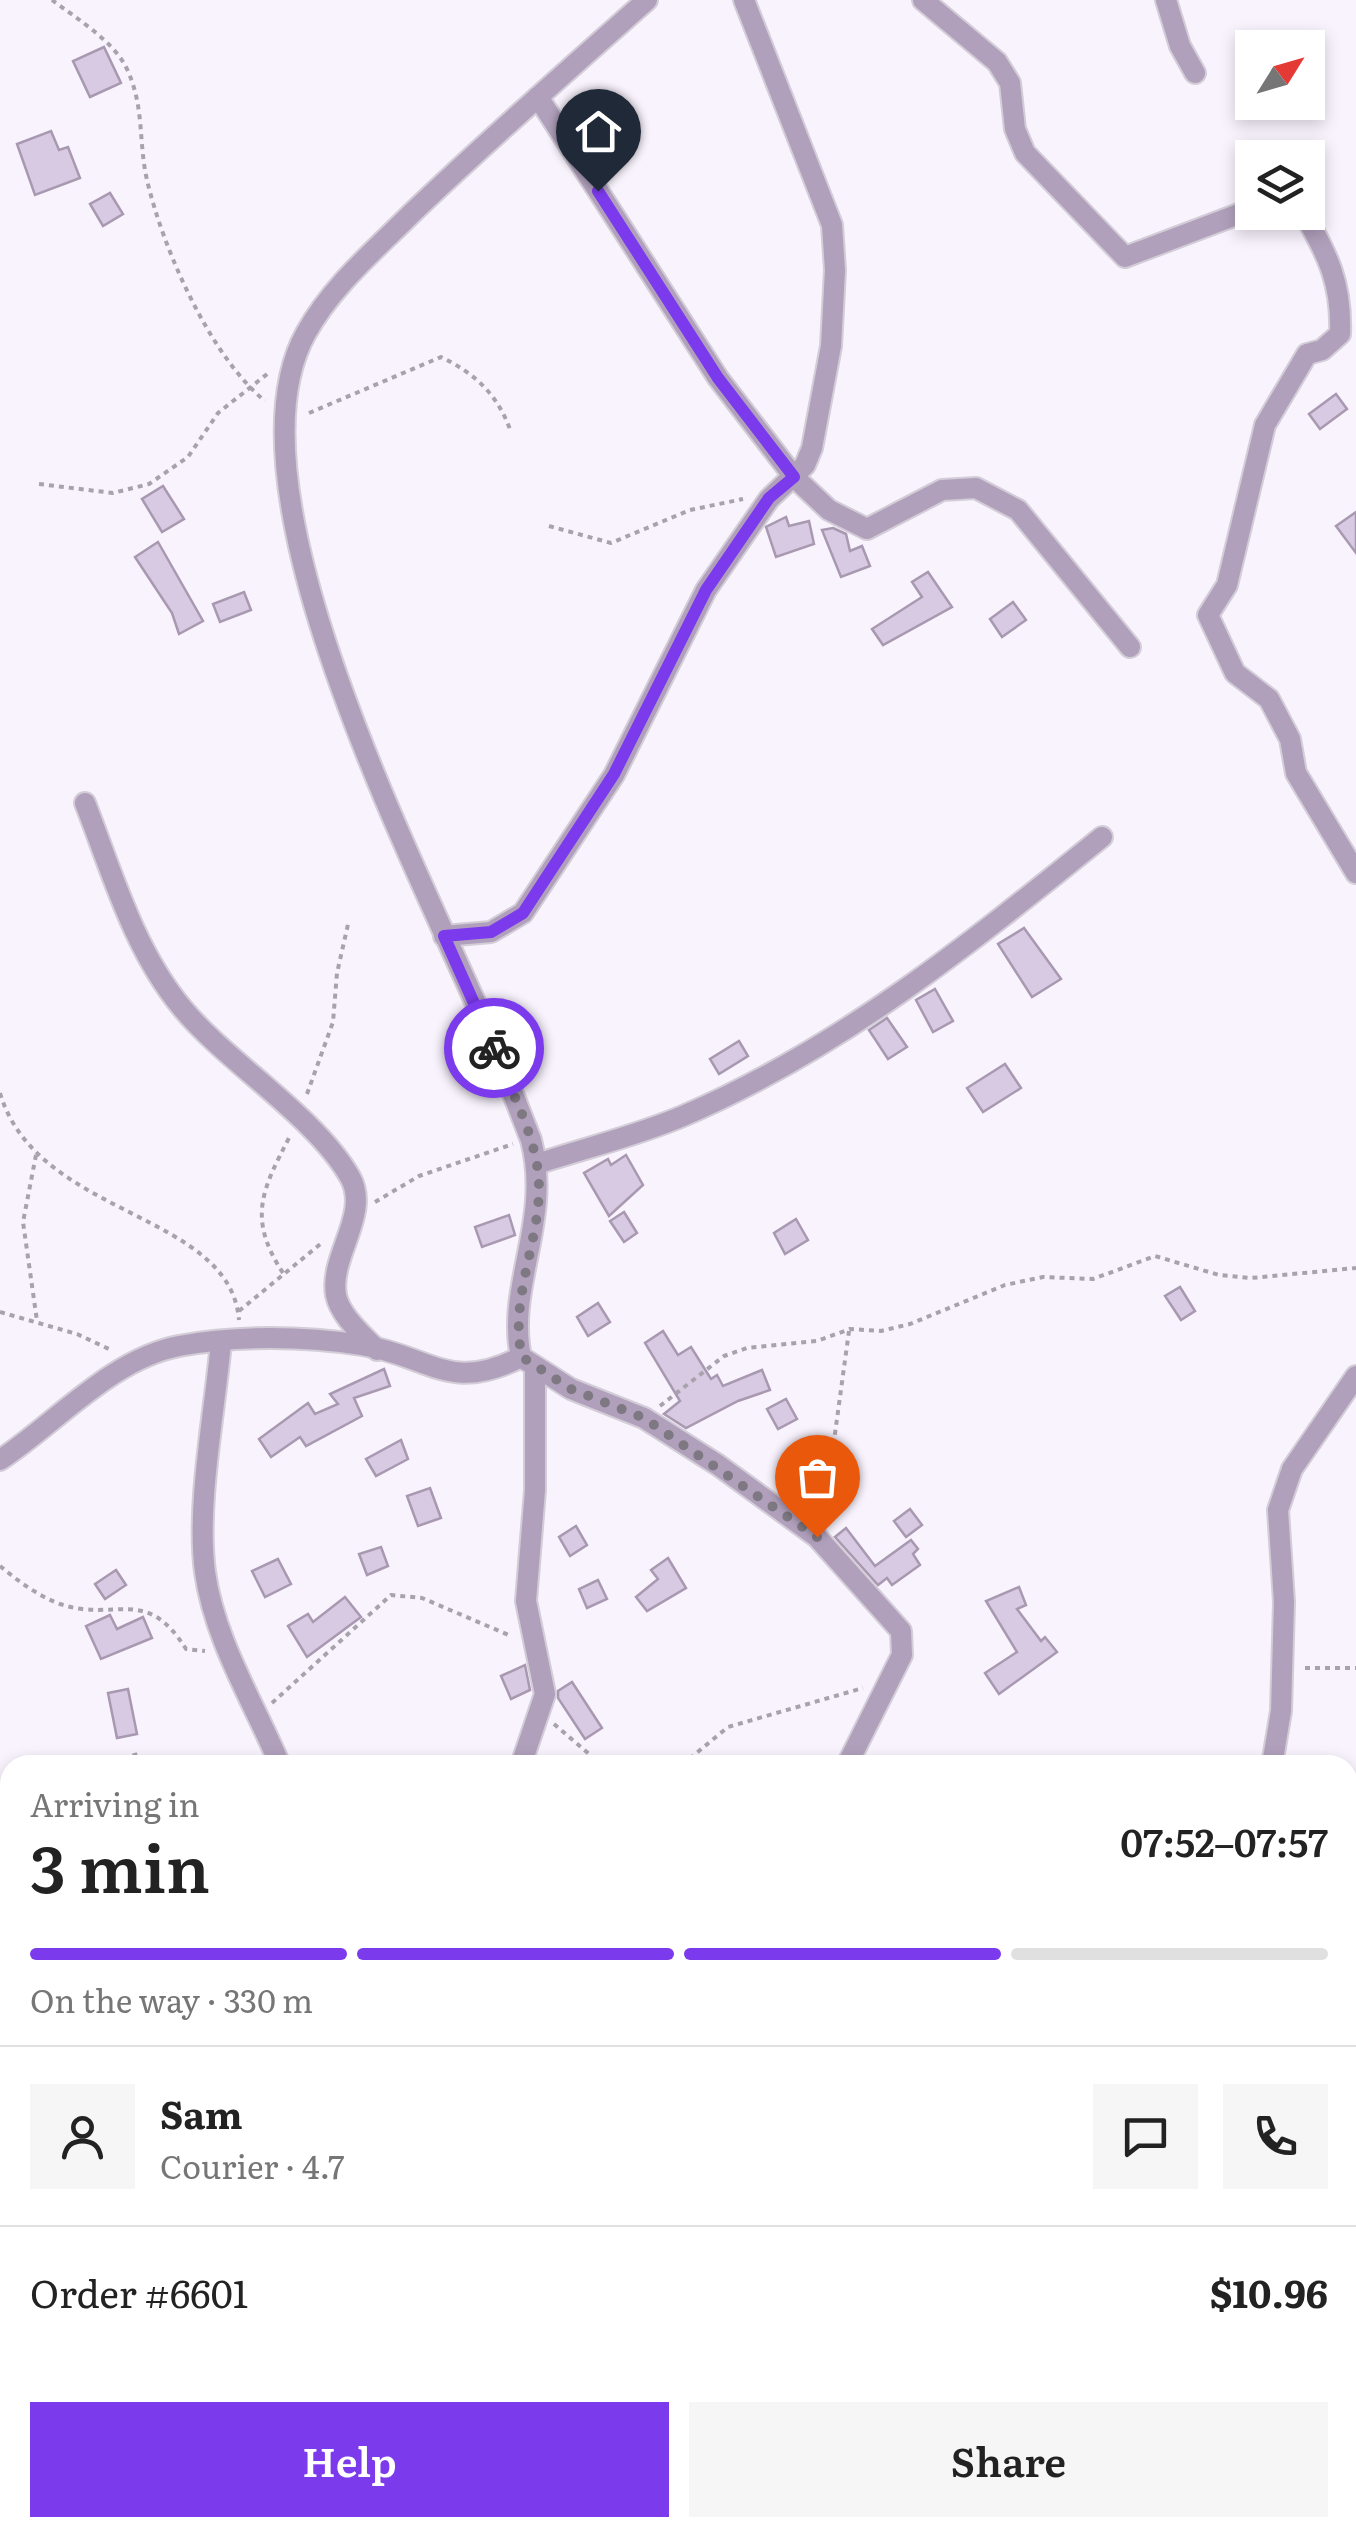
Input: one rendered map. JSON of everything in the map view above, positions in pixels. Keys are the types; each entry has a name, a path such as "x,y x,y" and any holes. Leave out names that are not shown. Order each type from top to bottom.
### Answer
{"street":[{"path":"524,1755 540,1710 544,1678 526,1601 535,1490 522,1292 538,1209 537,1164 486,1026 380,789 321,630 290,494 282,416 289,368 337,288 538,97 647,0"},
{"path":"444,936 491,932 523,913 614,774 681,634 769,498 794,477 812,448 831,346 835,270 832,226 744,0"},
{"path":"923,0 997,62 1010,82 1015,129 1024,152 1125,257 1235,215"},
{"path":"1166,0 1180,46 1194,73"},
{"path":"538,97 718,378 794,477 830,510 868,529 942,490 976,488 1018,510 1130,647"},
{"path":"1314,230 1342,296 1340,334 1322,350 1307,354 1265,425 1227,585 1208,615 1235,673 1270,700 1290,739 1296,773 1356,873"},
{"path":"84,803 139,940 183,1009 298,1119 352,1180 355,1218 337,1271 336,1298 354,1326 377,1350"},
{"path":"537,1164 680,1117 887,1005 1102,836"},
{"path":"0,1460 133,1362 177,1346 314,1340 377,1350 462,1375 491,1373 528,1363 571,1389 644,1418 718,1465 823,1544 901,1631 902,1655 852,1755"},
{"path":"231,1341 203,1532 205,1574 229,1649 276,1755"},
{"path":"1274,1755 1281,1711 1284,1602 1278,1537 1282,1491 1330,1408 1356,1376"}],"path":[{"path":"52,0 124,63 145,135 146,177 166,238 225,360 250,388 282,416 319,411 441,358 465,368 501,402 511,432"},
{"path":"39,484 113,493 149,484 188,457 218,413 298,349"},
{"path":"549,526 612,543 690,510 732,499 769,498"},
{"path":"0,1093 6,1114 36,1155 92,1196 208,1258 231,1292 231,1341"},
{"path":"36,1155 23,1222 37,1322"},
{"path":"644,1418 724,1356 747,1348 816,1341 850,1329 881,1331 910,1324 1005,1285 1044,1278 1093,1279 1155,1256 1219,1276 1251,1278 1356,1268"},
{"path":"0,1312 77,1334 133,1362"},
{"path":"823,1544 824,1502 836,1449 850,1329"},
{"path":"0,1566 38,1594 64,1606 133,1608 164,1620 192,1652 229,1649"},
{"path":"260,1718 292,1680 391,1595 422,1598 536,1648"},
{"path":"1280,1669 1356,1668"},
{"path":"694,1755 728,1727 808,1701 887,1686"},
{"path":"540,1710 591,1755"},
{"path":"135,1755 141,1753"}],"building":[{"path":"104,47 121,83 90,97 73,61"},
{"path":"51,131 59,150 68,147 80,178 35,195 17,144"},
{"path":"110,193 123,214 103,226 90,204"},
{"path":"1336,394 1347,409 1320,429 1309,414"},
{"path":"163,486 184,519 162,532 142,499"},
{"path":"1356,512 1356,553 1336,526"},
{"path":"786,517 789,526 809,521 814,544 776,557 766,527"},
{"path":"833,528 846,534 850,551 862,546 870,566 841,577 822,530"},
{"path":"158,542 203,621 179,634 172,613 135,557"},
{"path":"928,572 952,607 883,645 872,629 922,597 912,582"},
{"path":"244,592 251,610 220,622 213,604"},
{"path":"1013,602 1026,620 1002,637 990,619"},
{"path":"1024,928 1061,979 1032,997 998,944"},
{"path":"935,989 953,1021 933,1032 916,1000"},
{"path":"887,1018 907,1047 888,1059 869,1030"},
{"path":"739,1041 748,1056 719,1074 710,1059"},
{"path":"1005,1064 1021,1088 983,1112 967,1088"},
{"path":"626,1155 643,1185 609,1216 584,1173 608,1159 611,1165"},
{"path":"624,1212 637,1233 624,1242 610,1221"},
{"path":"509,1215 515,1235 482,1247 475,1227"},
{"path":"796,1219 808,1240 785,1254 774,1233"},
{"path":"1180,1287 1195,1311 1181,1320 1165,1296"},
{"path":"598,1303 610,1322 588,1336 577,1317"},
{"path":"663,1331 678,1355 691,1347 711,1379 717,1375 723,1386 762,1370 770,1390 738,1401 686,1428 664,1414 680,1401 645,1343"},
{"path":"384,1369 390,1386 354,1398 362,1416 306,1446 300,1437 271,1457 259,1439 308,1403 315,1414 338,1404 330,1394"},
{"path":"786,1399 797,1419 778,1429 767,1409"},
{"path":"401,1440 408,1459 376,1476 366,1459"},
{"path":"430,1488 441,1518 418,1526 407,1496"},
{"path":"910,1509 922,1525 906,1537 894,1521"},
{"path":"576,1526 587,1545 570,1556 559,1537"},
{"path":"846,1528 875,1566 911,1540 918,1549 913,1554 920,1565 892,1585 887,1578 878,1585 835,1537"},
{"path":"381,1547 388,1566 367,1575 359,1554"},
{"path":"668,1558 686,1588 647,1611 636,1597 658,1579 651,1570"},
{"path":"278,1559 291,1584 265,1597 252,1571"},
{"path":"116,1570 126,1585 105,1599 95,1584"},
{"path":"598,1580 607,1599 587,1608 579,1589"},
{"path":"1019,1587 1026,1605 1017,1609 1041,1641 1045,1637 1057,1652 999,1694 985,1673 1017,1652 986,1601"},
{"path":"345,1597 361,1617 307,1657 288,1626 308,1614 313,1622"},
{"path":"110,1615 117,1629 143,1617 152,1638 101,1659 86,1626"},
{"path":"525,1665 530,1690 511,1699 501,1676"},
{"path":"572,1682 602,1728 585,1739 558,1698 558,1691"},
{"path":"128,1689 137,1734 117,1738 108,1693"}],"way so far":[{"path":"494,1048 531,1140 540,1186 522,1292 522,1357 571,1389 644,1418 718,1465 817,1537"}],"route":[{"path":"494,1048 444,936 491,932 523,913 614,774 706,590 769,498 794,477 718,378 598,191"}]}
